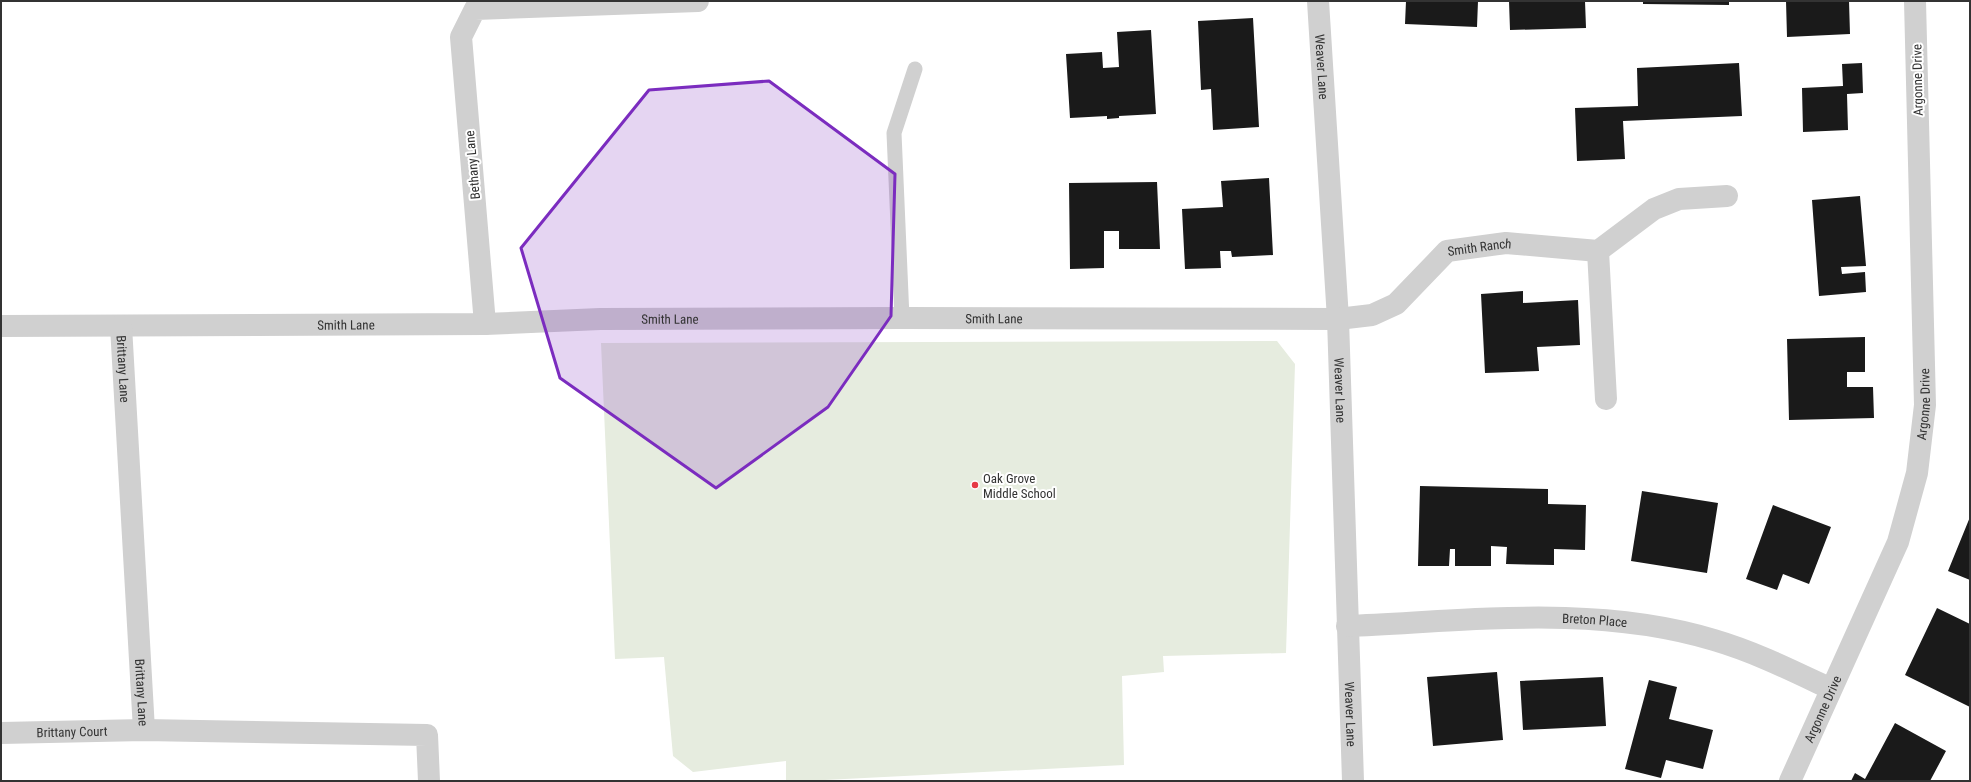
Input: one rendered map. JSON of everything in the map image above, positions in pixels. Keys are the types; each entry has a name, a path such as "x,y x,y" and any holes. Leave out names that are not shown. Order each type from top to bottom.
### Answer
{"street":[{"name":"Bethany Lane","path":"485,324 461,37 475,9 698,1"},
{"name":"Weaver Lane","path":"1318,1 1338,319 1353,781"},
{"name":"Argonne Drive","path":"1790,781 1898,542 1917,473 1925,405 1916,1"},
{"path":"1606,399 1598,251 1654,209 1679,199 1727,196"},
{"name":"Smith Ranch","path":"1338,319 1372,315 1396,304 1447,251 1506,243 1598,251"},
{"name":"Smith Lane","path":"1,326 485,324 600,319 1338,319"},
{"name":"Brittany Lane","path":"121,326 144,730 427,734 429,781"},
{"name":"Breton Place","path":"1347,626 1554,617 1639,623 1714,640 1770,660 1831,689"},
{"name":"Brittany Court","path":"1,733 144,730"}],"lane":[{"path":"902,318 894,133 915,69"}],"highlighted area":[{"path":"769,81 895,174 891,316 828,407 716,488 560,378 521,248 649,90"}],"shaded area":[{"name":"Oak Grove Middle School","path":"1277,341 1295,364 1286,653 1163,656 1164,672 1122,676 1124,765 805,781 786,781 786,761 693,772 673,756 664,657 615,659 601,343"}],"building":[{"path":"1406,1 1478,1 1477,27 1405,24"},
{"path":"1509,1 1585,1 1586,28 1510,30"},
{"path":"1643,1 1729,1 1729,5 1643,4"},
{"path":"1786,1 1849,1 1850,34 1787,37"},
{"path":"1253,18 1259,127 1213,130 1211,89 1201,90 1198,21"},
{"path":"1151,30 1156,114 1119,116 1119,118 1107,119 1107,116 1070,118 1066,54 1102,52 1103,68 1119,67 1117,32"},
{"path":"1739,63 1742,116 1623,121 1625,159 1577,161 1575,108 1638,106 1637,68"},
{"path":"1862,63 1863,93 1847,94 1848,130 1803,132 1802,88 1843,86 1842,64"},
{"path":"1269,178 1273,255 1232,257 1231,251 1220,251 1221,268 1185,269 1182,209 1223,207 1221,181"},
{"path":"1157,182 1160,249 1119,249 1119,231 1104,231 1104,268 1070,269 1069,183"},
{"path":"1860,196 1866,266 1841,267 1842,274 1865,272 1866,292 1819,296 1812,200"},
{"path":"1523,291 1523,303 1578,300 1580,345 1537,347 1539,371 1485,373 1481,294"},
{"path":"1865,337 1865,372 1847,372 1847,387 1873,387 1874,418 1789,420 1787,339"},
{"path":"1420,486 1548,489 1548,504 1586,505 1585,550 1554,549 1554,565 1506,564 1507,547 1491,546 1491,566 1455,566 1455,549 1450,549 1449,566 1418,566"},
{"path":"1642,491 1718,503 1707,573 1631,561"},
{"path":"1773,505 1831,527 1809,584 1783,574 1777,590 1746,579"},
{"path":"1970,517 1970,580 1948,571"},
{"path":"1937,608 1970,624 1970,707 1905,675"},
{"path":"1497,672 1503,740 1433,746 1427,677"},
{"path":"1603,677 1606,726 1523,730 1520,681"},
{"path":"1649,680 1677,687 1669,719 1713,730 1703,769 1666,760 1661,778 1625,769"},
{"path":"1895,723 1946,751 1930,781 1851,781 1855,773 1865,779"}],"place":[{"name":"Oak Grove Middle School","path":"975,485"}]}
